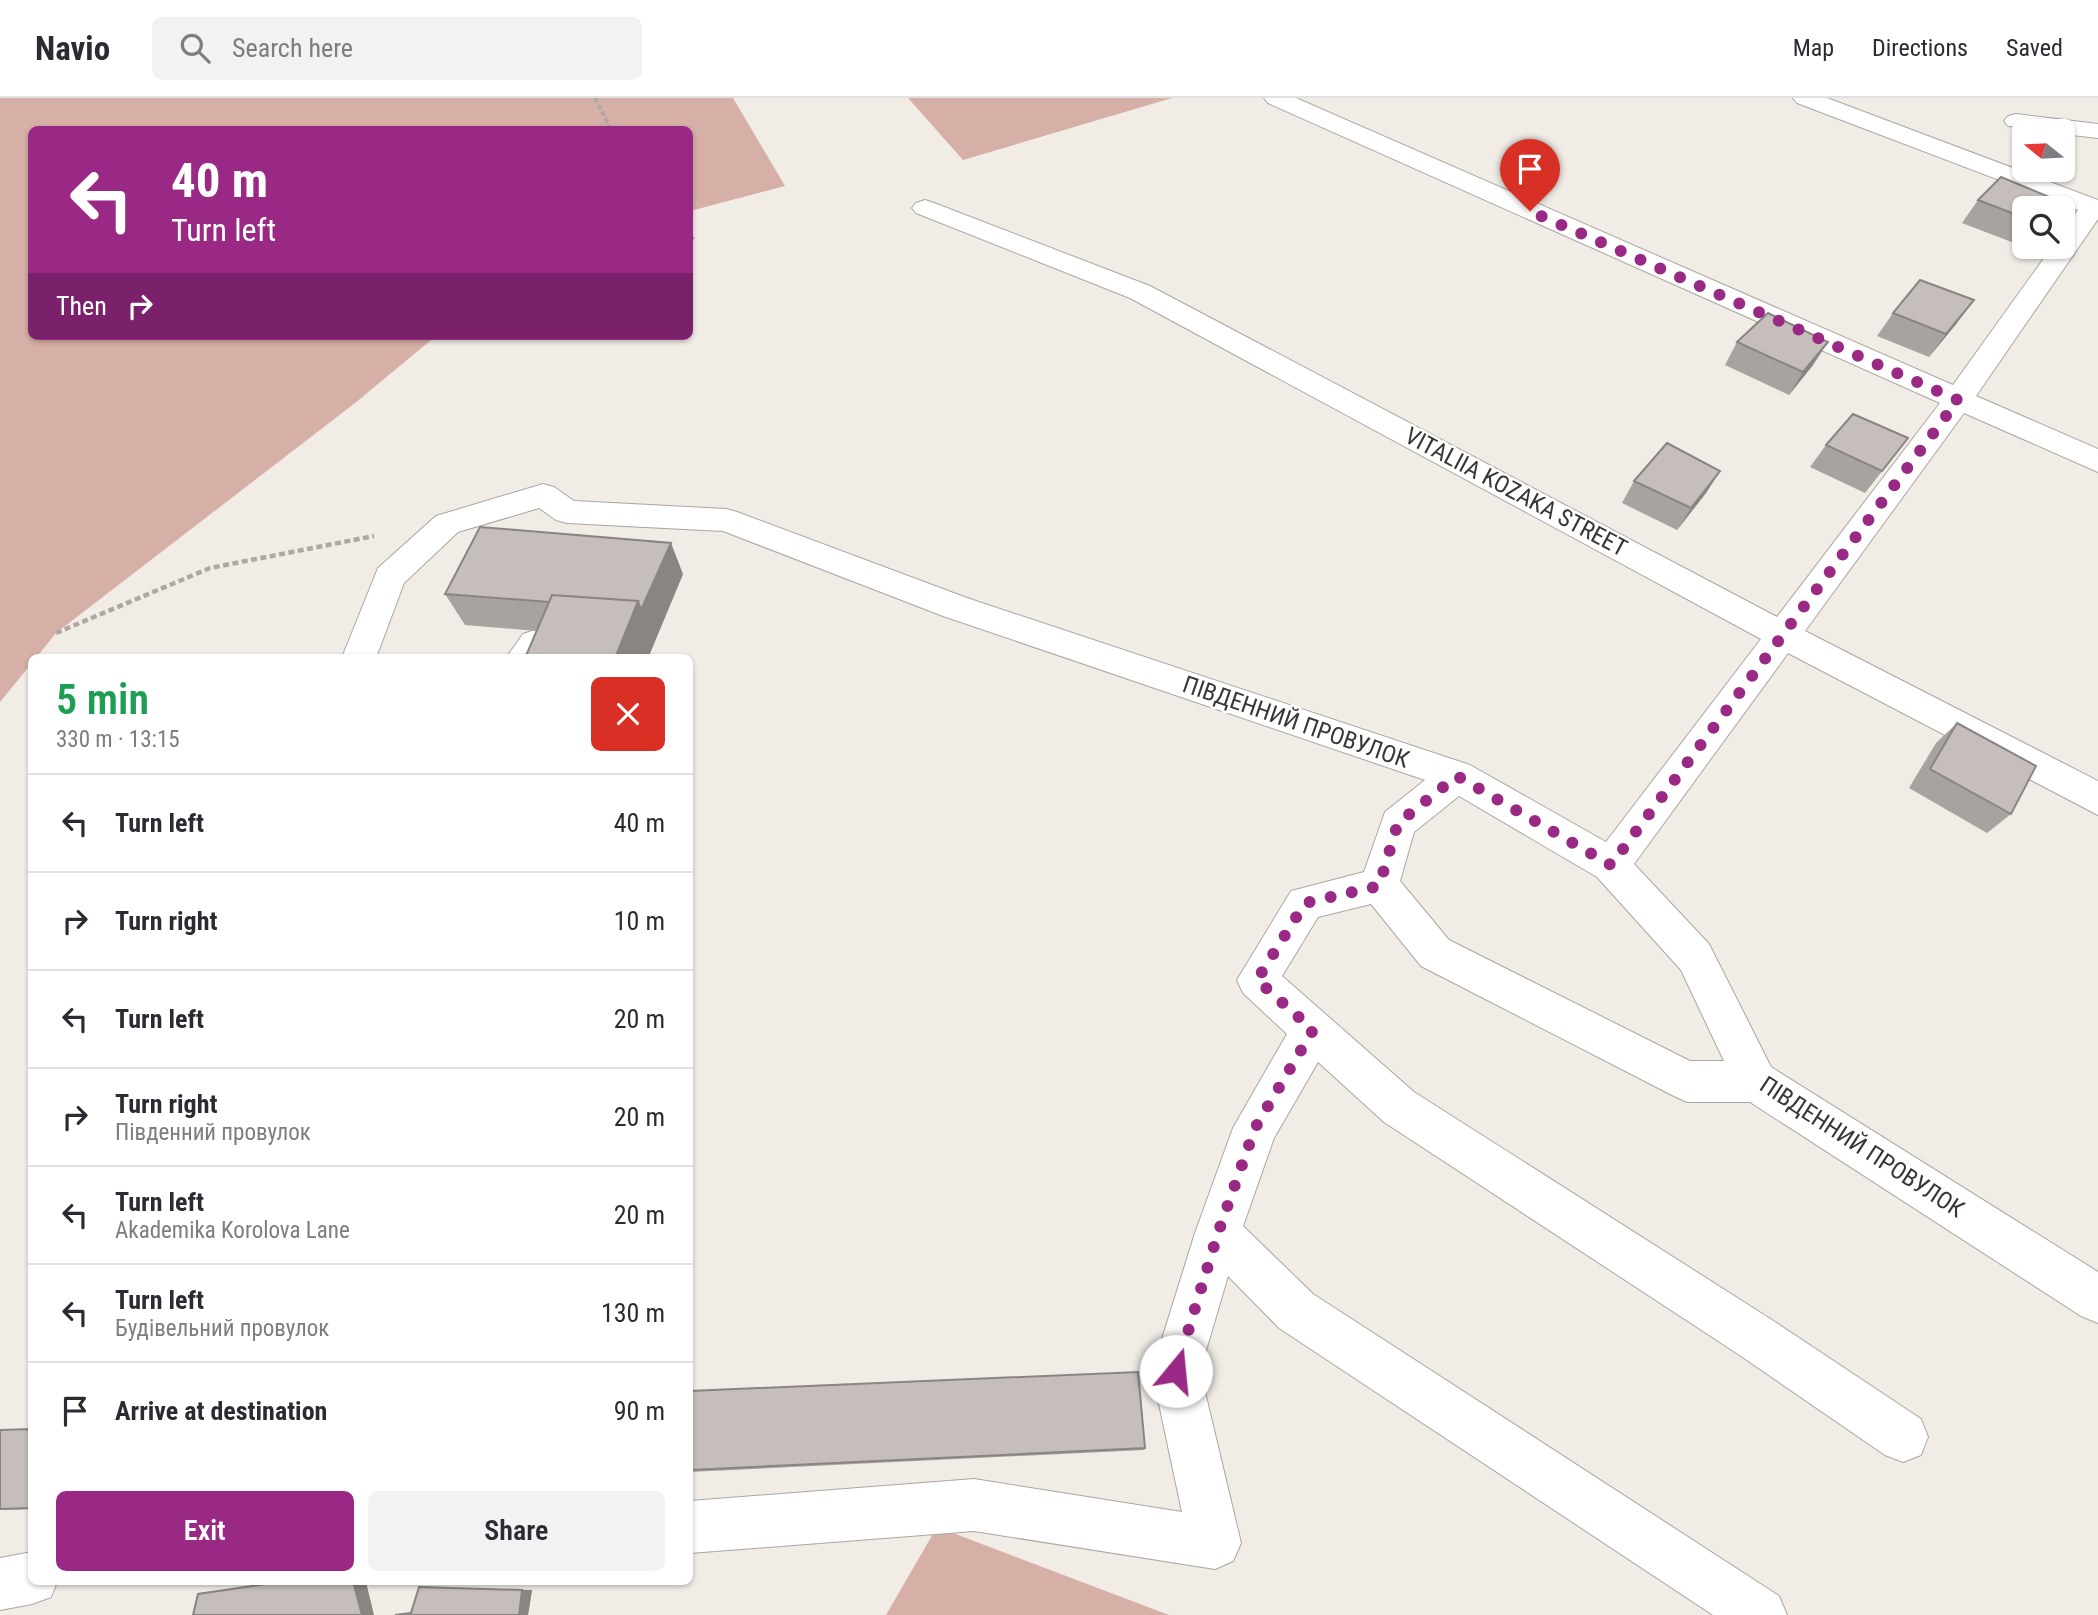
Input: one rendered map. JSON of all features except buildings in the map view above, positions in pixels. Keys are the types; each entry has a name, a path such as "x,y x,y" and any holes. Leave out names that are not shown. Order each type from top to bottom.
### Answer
{"street":[{"path":"1276,98 2098,461"},
{"path":"1611,865 1958,400 2096,208 1805,98"},
{"path":"2076,128 2098,131"},
{"name":"VITALIIA KOZAKA STREET","path":"925,208 1140,292 1783,635 2098,799"},
{"name":"ПІВДЕННИЙ ПРОВУЛОК","path":"447,524 543,495 567,512 726,520 954,607 1457,776 1611,865 1695,957 1756,1082 2098,1299"},
{"path":"360,654 390,577 447,524"},
{"path":"1379,886 1398,823 1457,776"},
{"path":"1379,886 1305,903 1257,980 1399,1107 1755,1337 1903,1437"},
{"path":"1379,886 1435,953 1687,1082 1756,1082"},
{"path":"693,1527 974,1505 1215,1543 1176,1371 1218,1233 1255,1128 1313,1030"},
{"path":"1218,1233 1296,1311 1760,1615"},
{"path":"0,1584 28,1579"}],"path":[{"path":"595,98 609,126"},
{"path":"56,633 210,568 447,524"}],"shaded area":[{"path":"0,98 733,98 785,186 693,210 693,126 28,126 28,340 431,340 355,403 56,633 39,654 28,654 28,668 0,702"},
{"path":"908,98 1172,98 963,160"},
{"path":"937,1527 1169,1615 886,1615"}],"route":[{"path":"1176,1371 1218,1233 1255,1128 1313,1030 1257,980 1305,903 1379,886 1398,823 1457,776 1611,865 1958,400 1530,211"}]}
